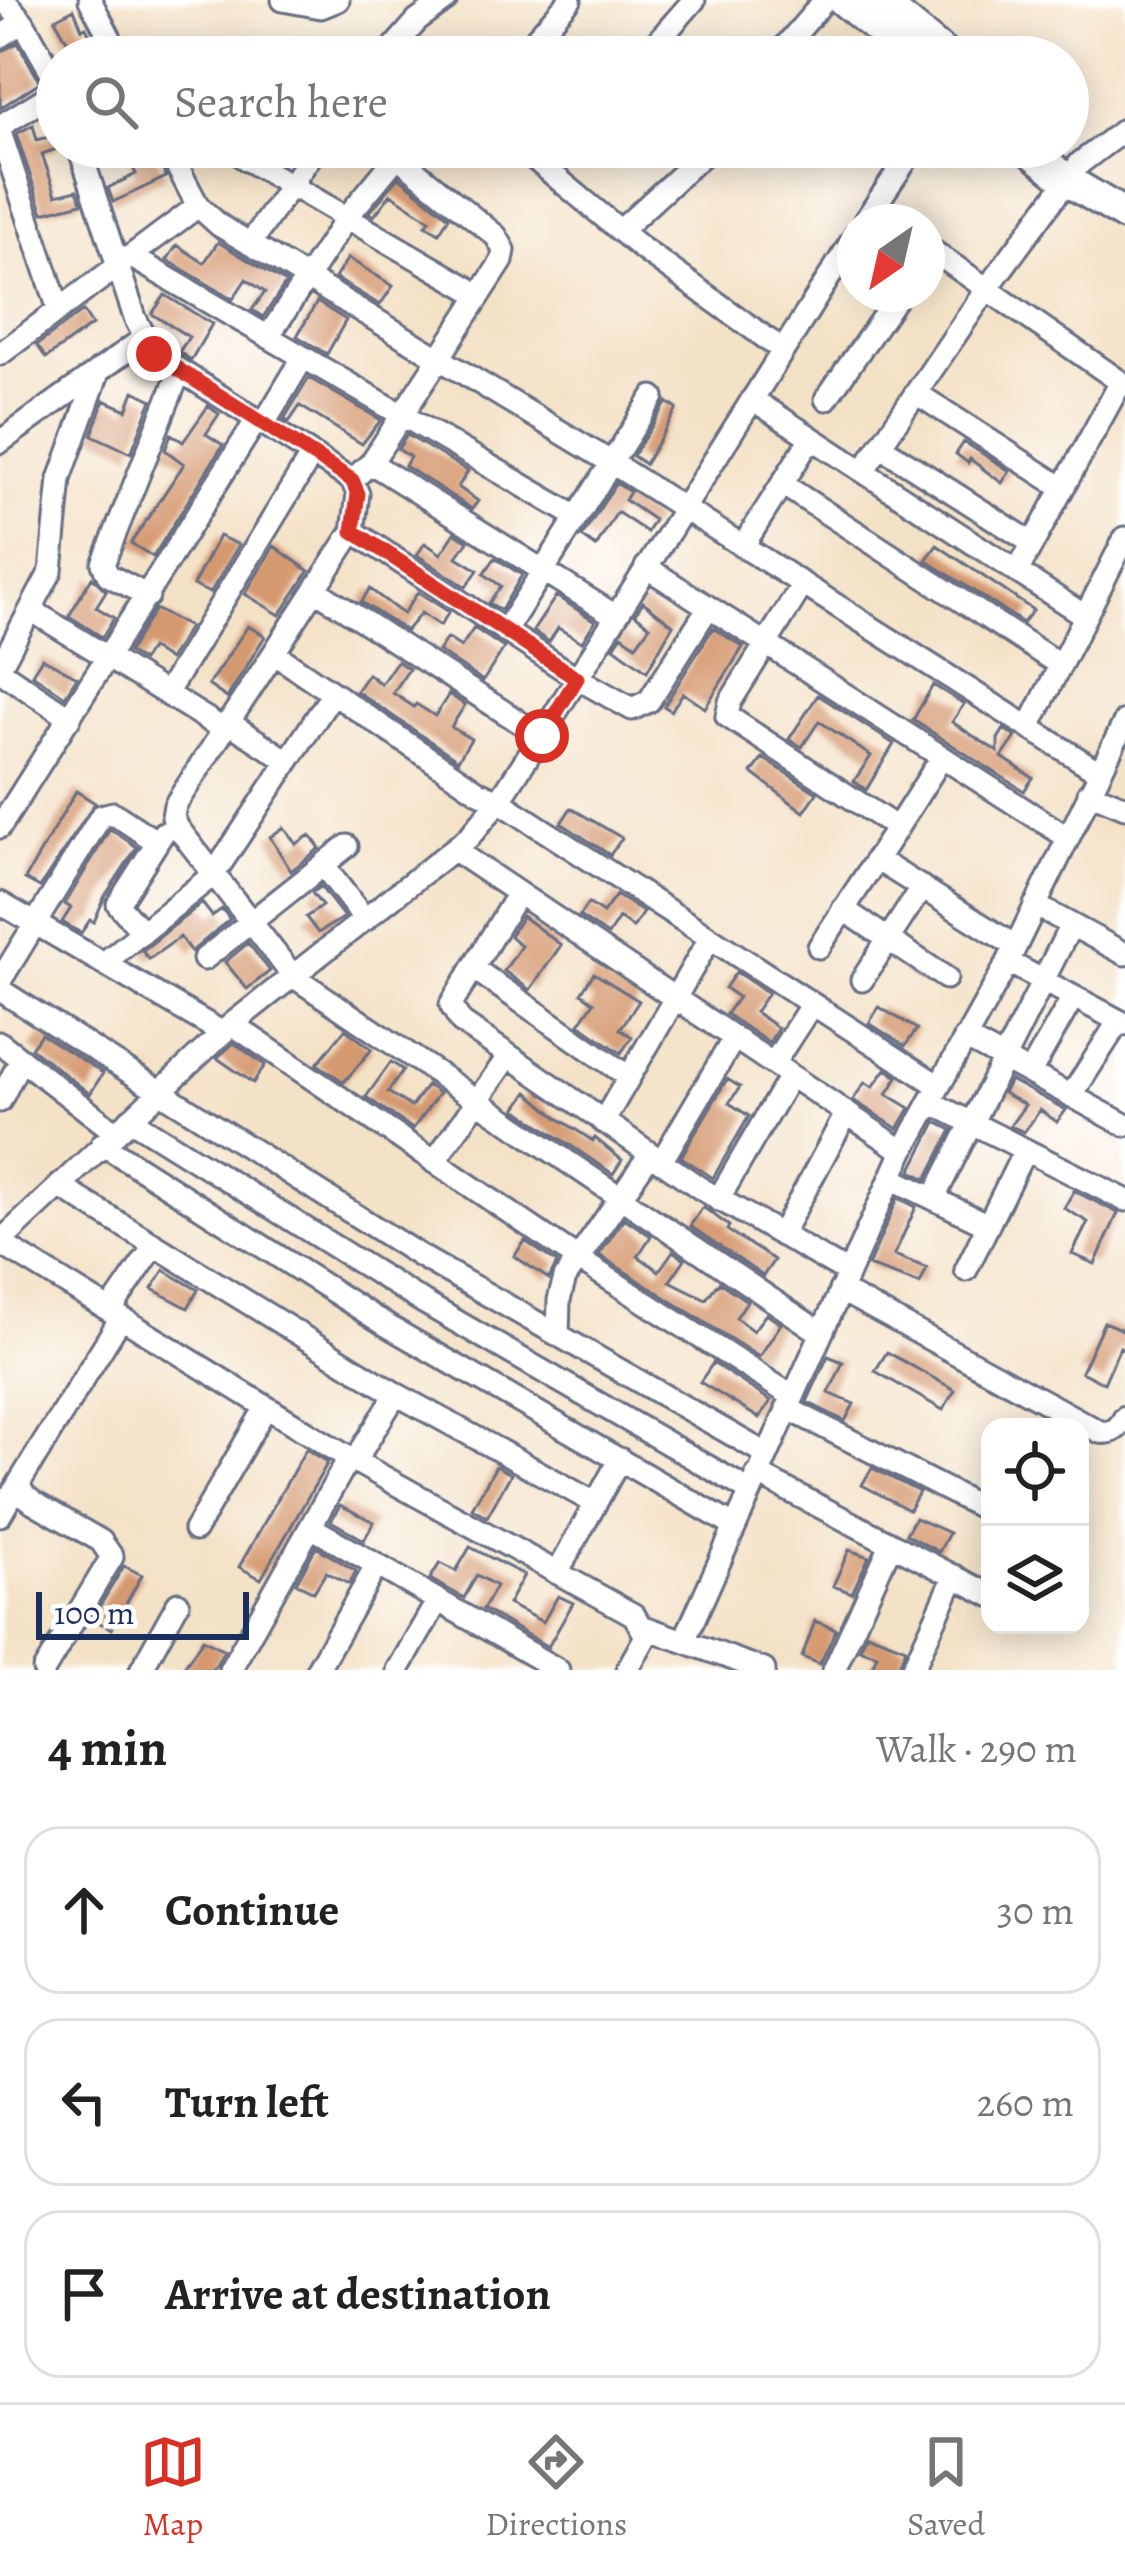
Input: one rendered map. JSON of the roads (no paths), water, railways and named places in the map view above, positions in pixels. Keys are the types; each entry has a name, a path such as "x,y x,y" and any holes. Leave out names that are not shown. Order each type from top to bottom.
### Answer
{"highway":[{"path":"843,0 887,36"},
{"path":"878,0 922,36"},
{"path":"1074,168 1125,215"},
{"path":"1079,168 1125,191"}],"street":[{"path":"0,37 15,13 38,0"},
{"path":"89,0 108,36"},
{"path":"283,0 321,7 338,0"},
{"path":"408,36 417,21 446,0"},
{"path":"538,36 570,0"},
{"path":"662,0 688,7 662,36"},
{"path":"794,36 825,0"},
{"path":"15,13 36,50"},
{"path":"36,102 0,129 59,310"},
{"path":"1089,151 1125,129"},
{"path":"88,168 124,261 143,338 154,354 352,480 358,494 353,531 175,805 173,817 118,904 142,932"},
{"path":"178,168 198,206 219,225 685,508 1029,727 1125,807"},
{"path":"261,168 480,295"},
{"path":"250,244 301,168"},
{"path":"268,337 346,217 387,168"},
{"path":"352,480 371,463 502,261 501,243 419,168"},
{"path":"621,230 688,168"},
{"path":"876,204 900,168"},
{"path":"863,471 1066,168"},
{"path":"546,169 781,349"},
{"path":"0,353 198,206"},
{"path":"124,261 268,337 578,517"},
{"path":"945,262 1123,384 1017,572"},
{"path":"764,1670 644,1627 634,1616 352,1460 0,1243 227,1028 454,850 499,801 837,263"},
{"path":"826,399 886,312"},
{"path":"0,442 143,338"},
{"path":"2,820 303,358"},
{"path":"70,718 0,669 51,571 60,479 99,370"},
{"path":"148,596 108,575 104,564 179,373"},
{"path":"916,393 1063,488"},
{"path":"505,631 653,397"},
{"path":"752,399 1085,616"},
{"path":"743,546 812,438"},
{"path":"880,446 1032,543"},
{"path":"166,694 311,456"},
{"path":"371,463 614,615"},
{"path":"782,484 1060,664"},
{"path":"353,531 622,705 641,707 708,608"},
{"path":"1029,727 1125,538"},
{"path":"646,567 1067,837"},
{"path":"802,584 730,702 727,716 897,827"},
{"path":"316,591 542,736"},
{"path":"32,610 166,694 288,761"},
{"path":"275,654 479,792 812,1004 972,1123 1125,1200"},
{"path":"104,963 214,874 333,693"},
{"path":"684,1641 903,1151 1012,954 1125,721"},
{"path":"819,946 942,757"},
{"path":"157,842 107,812 0,985 388,1237 558,1335 758,1473"},
{"path":"173,817 293,976 821,1334"},
{"path":"204,958 346,846"},
{"path":"454,850 903,1151"},
{"path":"876,859 922,887 1043,981 1122,1023 1071,1096"},
{"path":"323,865 365,920"},
{"path":"862,980 922,887"},
{"path":"518,893 452,1005 454,1015 508,1057 718,1200 781,1235 844,1282 1100,1432 1118,1428 1125,1417"},
{"path":"0,903 227,1028 790,1402 981,1507"},
{"path":"1035,905 1125,954"},
{"path":"843,909 946,977"},
{"path":"934,1198 1071,925"},
{"path":"603,1122 710,938"},
{"path":"473,968 629,1078"},
{"path":"1030,1073 1073,997"},
{"path":"718,1200 812,1004"},
{"path":"558,1335 561,1288 578,1259 656,1158 734,1038"},
{"path":"965,1039 1071,1096 1122,1117"},
{"path":"0,1043 386,1325 734,1526"},
{"path":"434,1162 508,1057"},
{"path":"0,1101 21,1059"},
{"path":"781,1235 847,1114"},
{"path":"116,1132 423,1302 981,1589"},
{"path":"966,1270 1025,1150"},
{"path":"891,1178 988,1225"},
{"path":"59,1186 396,1394 595,1503"},
{"path":"0,1515 155,1245"},
{"path":"230,1670 310,1527 396,1394"},
{"path":"195,1530 266,1407"},
{"path":"557,1573 620,1459"},
{"path":"19,1483 33,1502 100,1541 112,1557 44,1670"},
{"path":"310,1527 558,1670"},
{"path":"834,1670 892,1544"},
{"path":"317,1670 376,1565"},
{"path":"912,1670 955,1576"},
{"path":"398,1670 438,1600"},
{"path":"141,1670 178,1603"},
{"path":"627,1670 642,1647 644,1627"}]}
